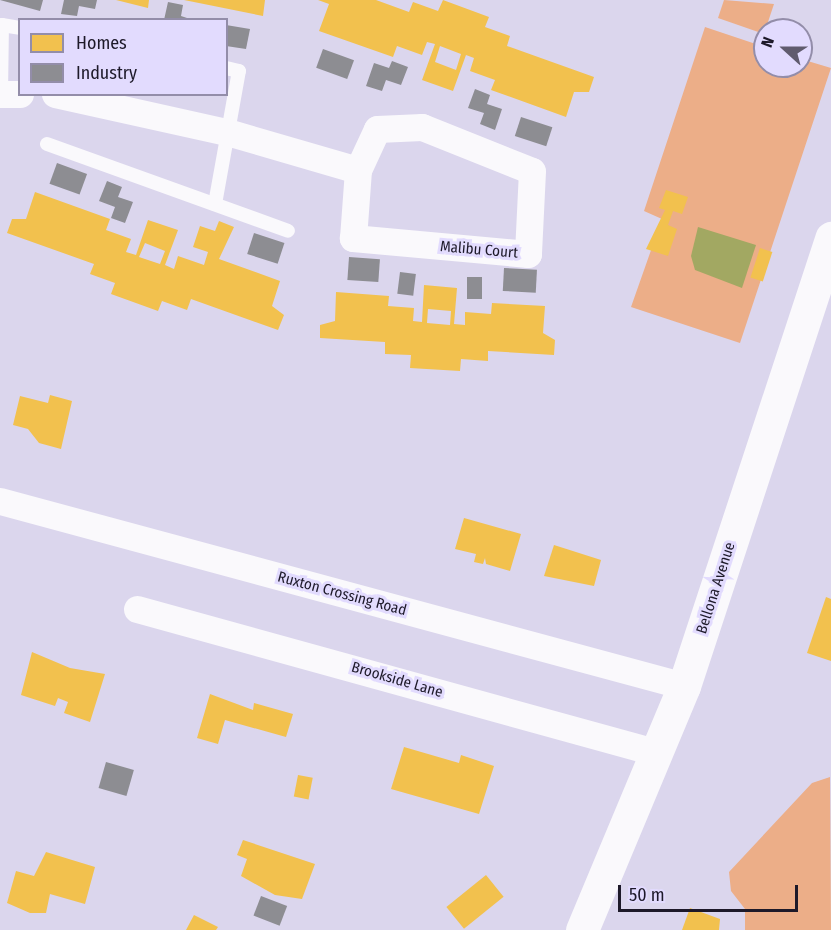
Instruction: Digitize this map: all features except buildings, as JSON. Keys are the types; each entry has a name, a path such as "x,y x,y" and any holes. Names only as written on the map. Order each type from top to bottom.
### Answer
{"street":[{"path":"64,96 227,132 358,170"},
{"name":"Malibu Court","path":"422,127 532,171 528,254 353,238 358,170 377,129 422,127"},
{"name":"Bellona Avenue","path":"582,930 684,686 831,238"},
{"name":"Ruxton Crossing Road","path":"0,501 684,686"},
{"name":"Brookside Lane","path":"137,609 657,753"}],"lane":[{"path":"7,94 2,25 18,28"},
{"path":"215,204 239,71 228,68"},
{"path":"47,144 288,231"}],"shaded area":[{"path":"724,0 774,4 769,18 753,18 753,30 718,18"},
{"path":"705,27 753,43 753,78 813,78 813,63 831,68 740,343 631,307 662,219 644,211"},
{"path":"698,227 756,245 742,288 695,270 691,256"},
{"path":"830,777 831,930 745,930 745,909 731,891 729,872 812,783"}]}
